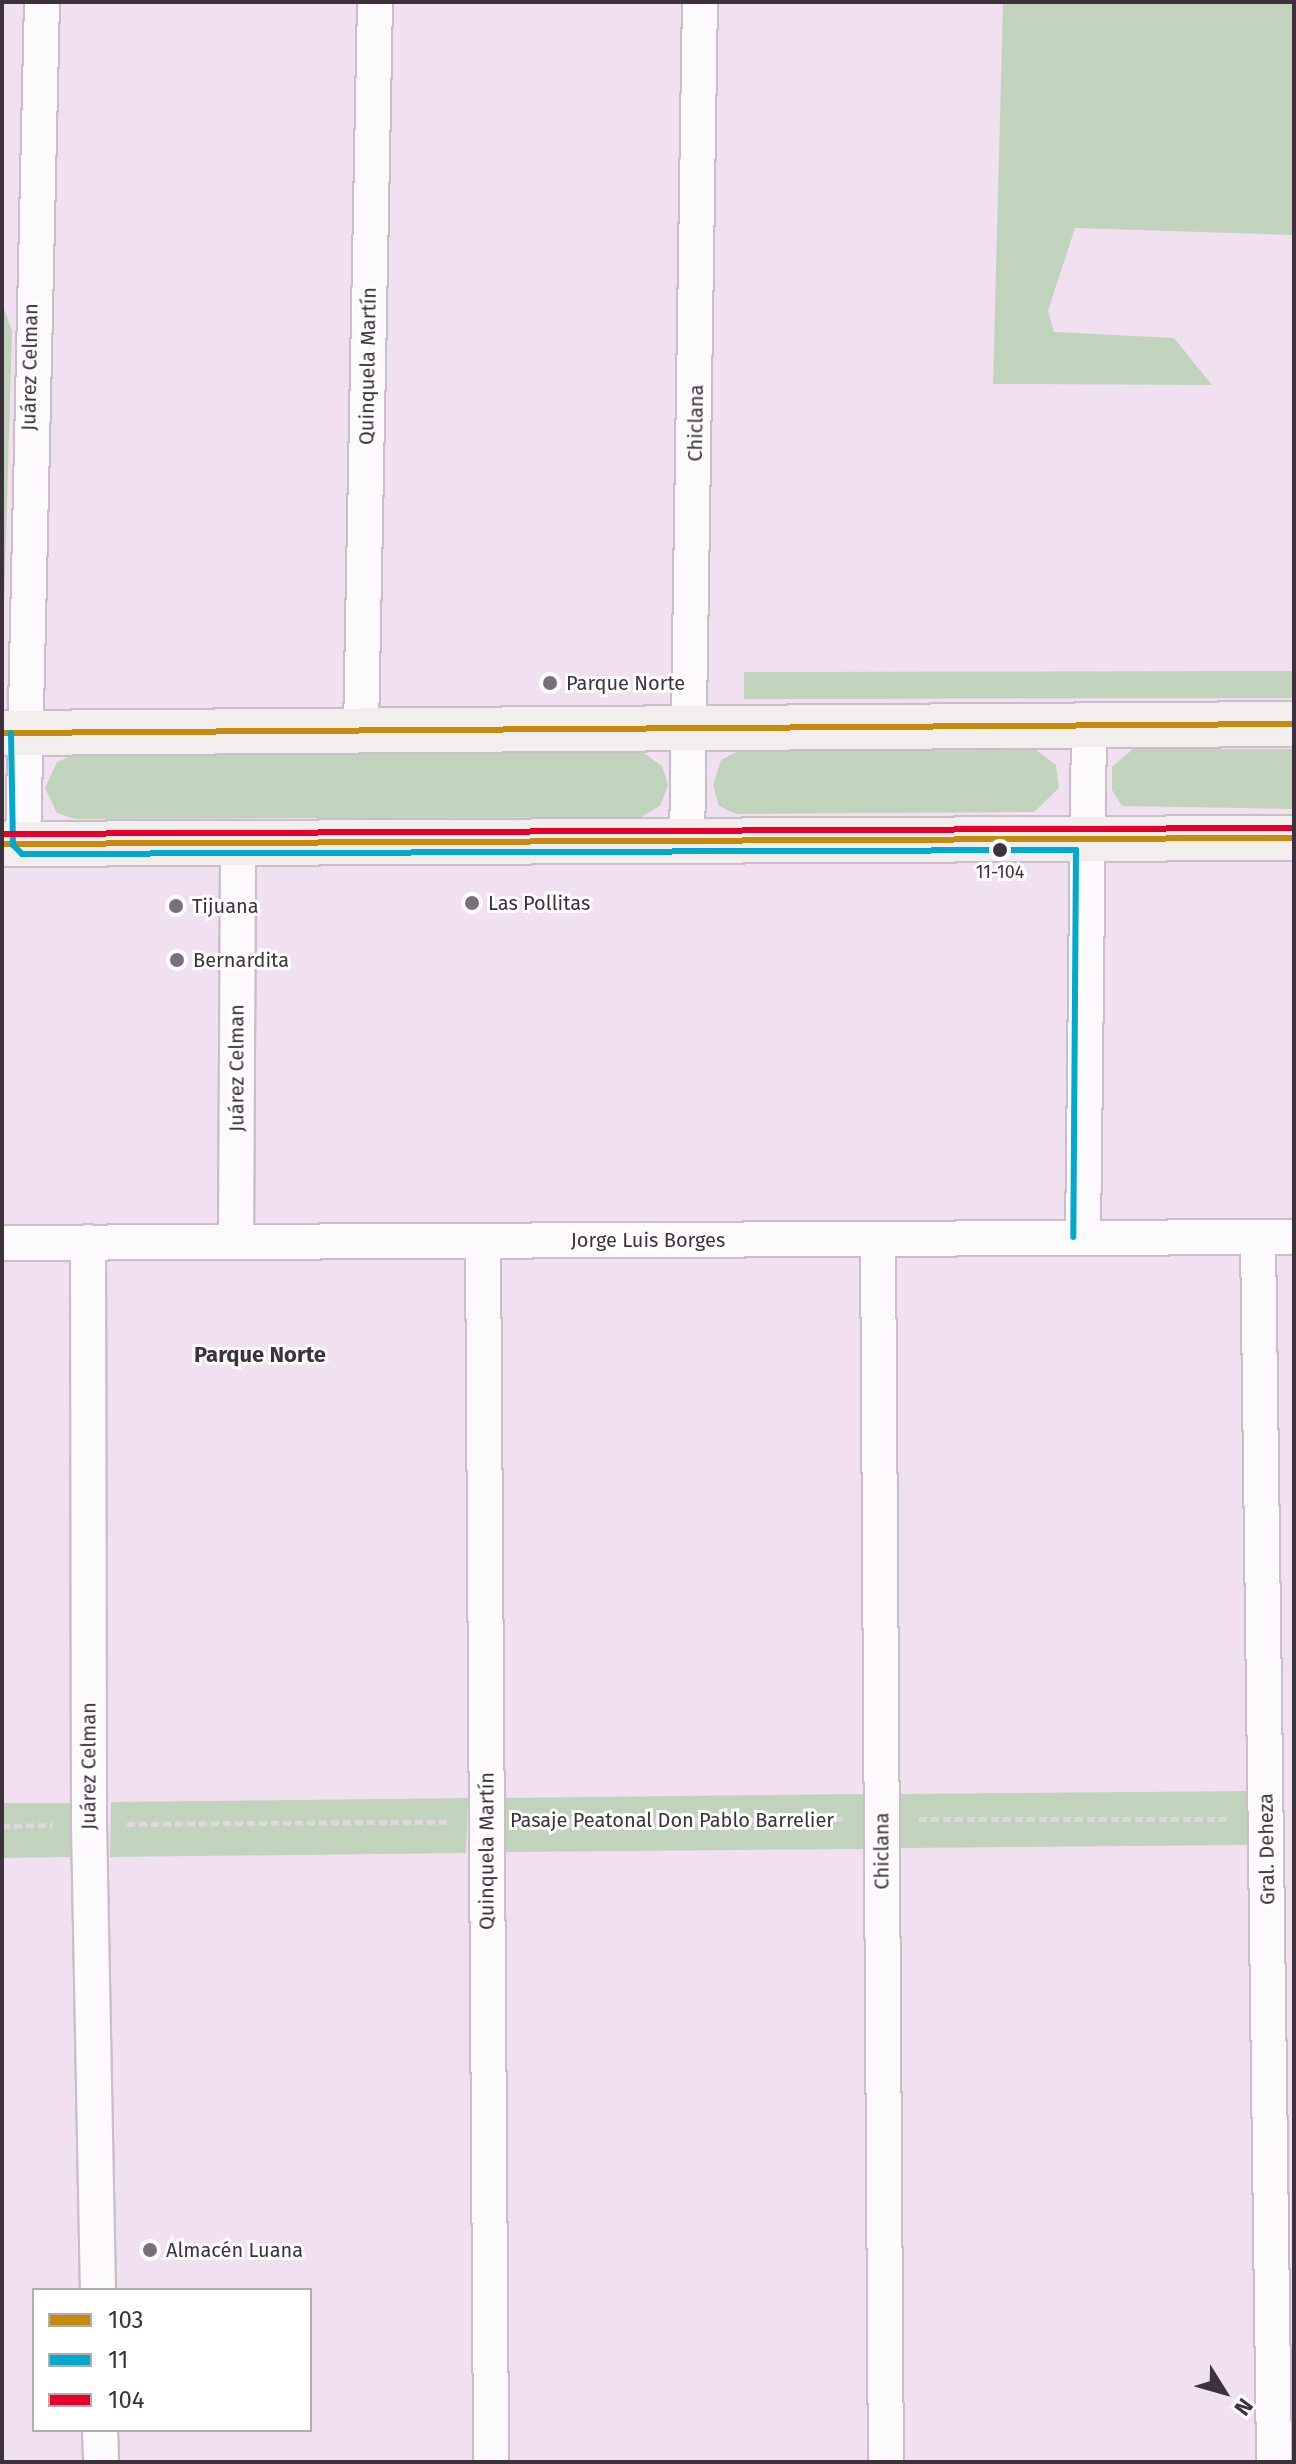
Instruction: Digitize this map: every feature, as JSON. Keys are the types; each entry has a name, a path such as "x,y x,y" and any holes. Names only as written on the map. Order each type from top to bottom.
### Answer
{"main road":[{"path":"12,733 693,724 1294,724"},
{"path":"12,844 687,844 1294,838"}],"street":[{"name":"Juárez Celman","path":"12,844 17,268 42,2"},
{"name":"Quinquela Martín","path":"361,730 375,2"},
{"name":"Chiclana","path":"687,844 693,724 700,2"},
{"path":"1083,1237 1089,726"},
{"name":"Juárez Celman","path":"236,1242 238,846"},
{"name":"Gral. Deheza","path":"1258,1237 1274,2462"},
{"name":"Jorge Luis Borges","path":"2,1243 1294,1237"},
{"name":"Chiclana","path":"878,1239 886,2462"},
{"name":"Quinquela Martín","path":"483,1241 491,2462"},
{"name":"Juárez Celman","path":"88,1242 89,1824 98,2288"},
{"path":"100,2432 101,2462"}],"path":[{"name":"Pasaje Peatonal Don Pablo Barrelier","path":"2,1826 882,1818 1267,1819"}],"green space":[{"path":"1003,2 1294,2 1294,235 1075,228 1048,311 1054,332 1174,338 1212,385 993,384"},
{"path":"2,303 12,331 2,678"},
{"path":"1294,671 1294,698 744,699 744,672"},
{"path":"1133,749 1294,749 1294,809 1122,806 1112,790 1112,767"},
{"path":"1036,750 1056,765 1059,788 1034,812 736,814 719,806 713,785 721,760 738,751"},
{"path":"642,752 662,766 668,785 660,806 641,817 75,819 57,813 45,788 57,762 76,754"},
{"path":"1251,1791 1251,1845 898,1848 898,1794"},
{"path":"863,1794 863,1849 501,1852 501,1798"},
{"path":"468,1798 466,1853 110,1857 111,1802"},
{"path":"2,1803 73,1803 74,1857 2,1858"}],"transit line":[{"name":"103","path":"2,733 1294,724"},
{"name":"11","path":"11,733 13,845 22,854 1076,850 1073,1237"},
{"name":"104","path":"2,834 1294,828"},
{"name":"103","path":"2,844 1294,838"}],"place":[{"name":"Parque Norte","path":"550,683"},
{"name":"11-104","path":"1000,850"},
{"name":"Las Pollitas","path":"472,903"},
{"name":"Tijuana","path":"176,906"},
{"name":"Bernardita","path":"177,960"},
{"name":"Almacén Luana","path":"150,2250"}],"district":[{"name":"Parque Norte","path":"260,1355"}]}
